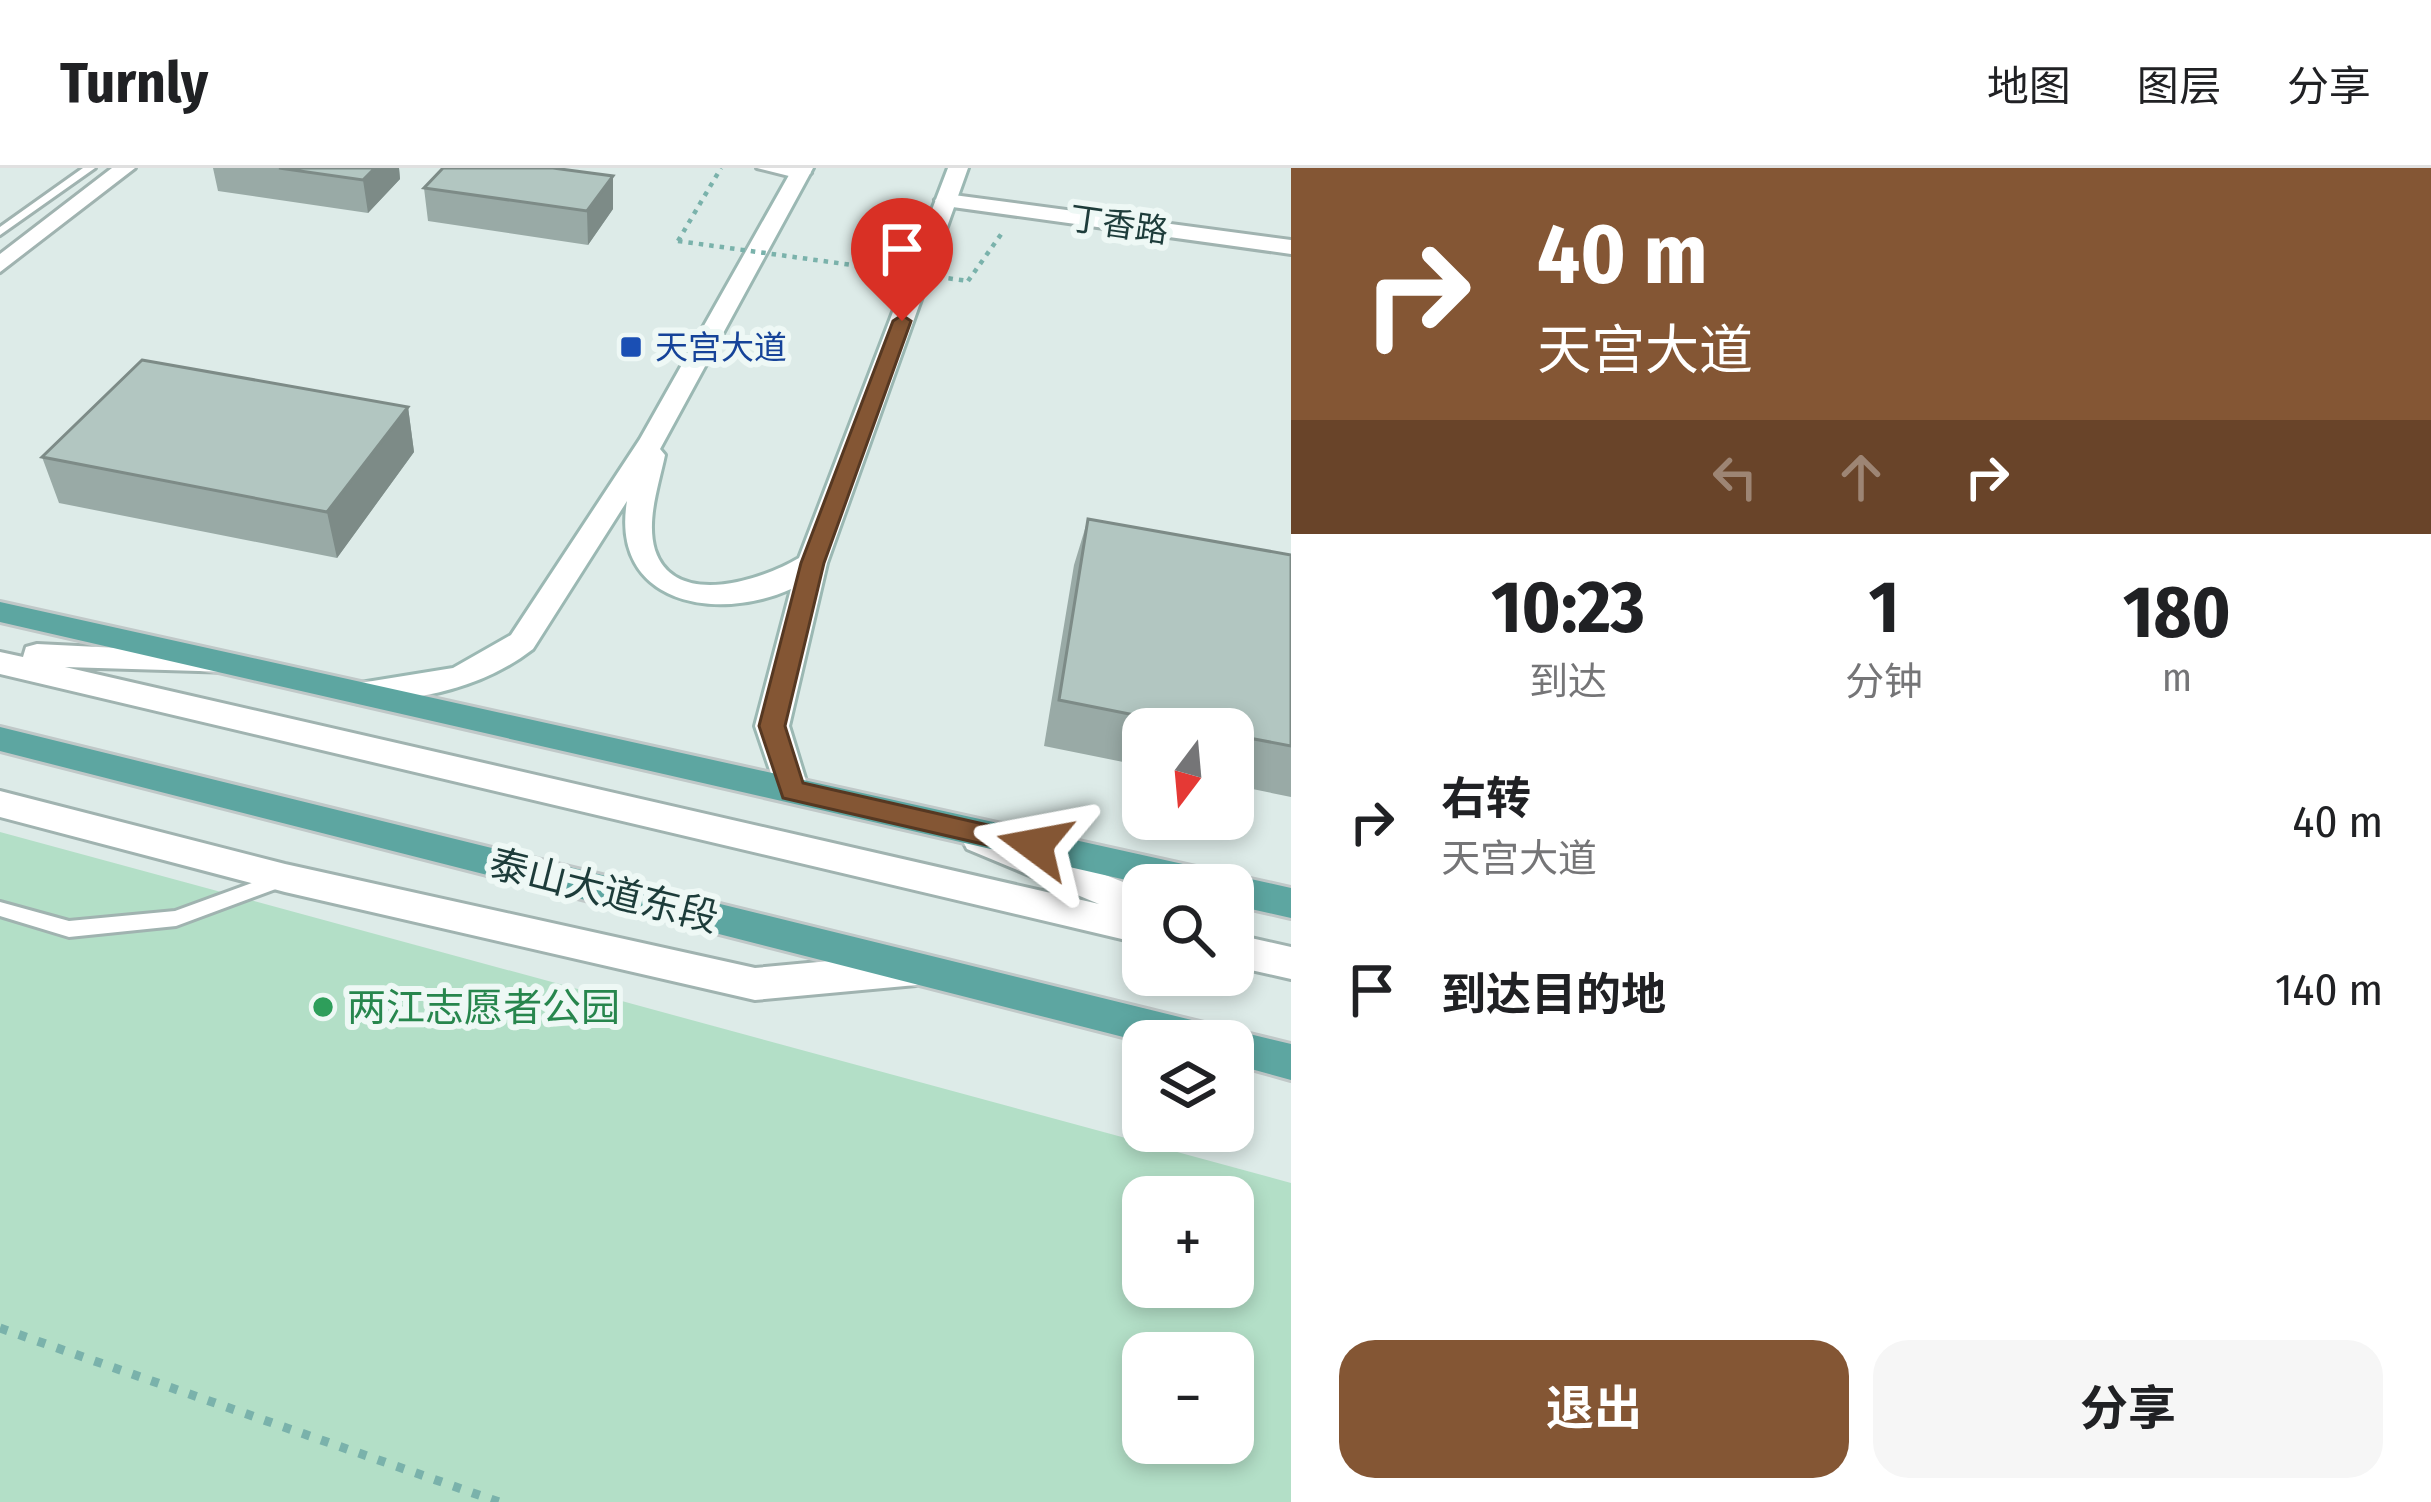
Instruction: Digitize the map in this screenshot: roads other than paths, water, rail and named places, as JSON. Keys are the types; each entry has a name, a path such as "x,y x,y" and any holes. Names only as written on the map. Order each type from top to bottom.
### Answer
{"main road":[{"path":"0,613 1122,865"},
{"name":"泰山大道东段","path":"0,739 1123,1020"},
{"path":"1254,895 1291,903"},
{"path":"1254,1052 1291,1062"}],"street":[{"path":"0,265 125,168"},
{"path":"360,693 465,678 491,667 522,642 653,440 802,170 767,168"},
{"path":"792,791 772,726 812,563 952,185"},
{"name":"丁香路","path":"952,185 1019,210 1291,247"},
{"name":"丁香路","path":"952,185 1291,232"},
{"path":"653,440 638,534 649,568 663,581 713,593 739,593 762,589 812,563"},
{"path":"0,653 231,665"},
{"path":"0,663 1122,924"},
{"path":"0,804 285,878 755,984 918,969"},
{"path":"947,826 1122,897"}],"lane":[{"path":"0,232 90,168"},
{"path":"0,909 69,929 176,918 285,878"}],"place":[{"name":"天宫大道","path":"631,347"},
{"name":"两江志愿者公园","path":"323,1007"}]}
